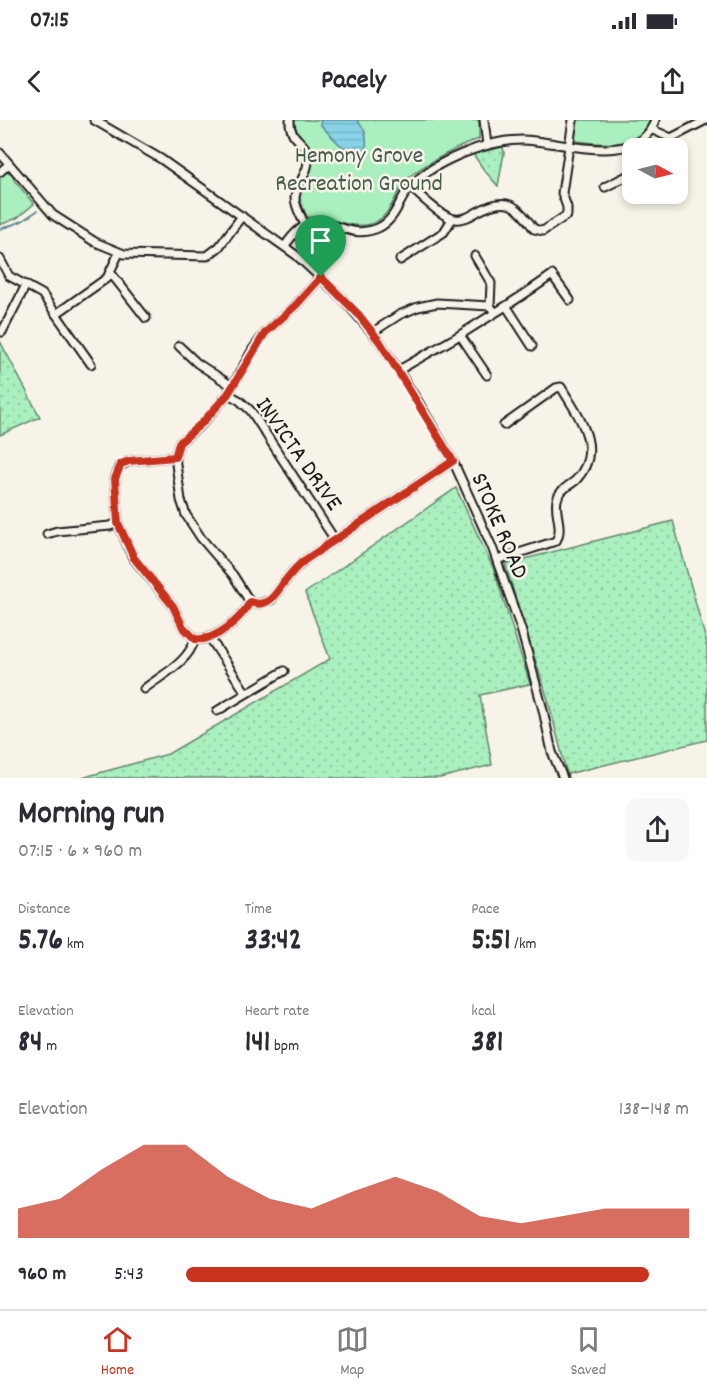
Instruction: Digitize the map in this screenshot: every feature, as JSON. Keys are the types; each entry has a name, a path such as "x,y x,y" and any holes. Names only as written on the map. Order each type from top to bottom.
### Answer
{"street":[{"name":"STOKE ROAD","path":"93,120 156,155 285,246 321,277 373,332 399,370 453,461 497,560 531,662 552,752 563,778"},
{"path":"290,120 292,135 304,146 309,157 308,167 295,195 297,207 305,225"},
{"path":"484,120 487,145"},
{"path":"410,187 452,219 465,219 499,203 509,204 518,208 538,231 546,229 564,218 568,210 562,193 573,120"},
{"path":"642,138 651,129 655,120"},
{"path":"651,129 671,138 706,120"},
{"path":"285,246 295,232 305,225 320,223 358,231 374,230 393,216 410,187 420,178 471,149 522,140 611,150 622,147"},
{"path":"0,153 53,215 82,235 119,253 136,256 206,256 217,249 242,216"},
{"path":"0,172 9,164"},
{"path":"605,187 622,178"},
{"path":"400,260 444,232 452,219"},
{"path":"56,314 103,281 119,253"},
{"path":"475,256 491,283 490,306 495,312"},
{"path":"0,259 9,276 41,293 91,364"},
{"path":"110,272 146,318"},
{"path":"399,370 495,312 507,308 552,275 570,300"},
{"path":"321,277 296,305 265,333 228,394 202,423 179,443 175,457 181,500 186,515 201,538 233,575 250,602 267,603 275,597 296,567 453,461"},
{"path":"2,332 26,285"},
{"path":"373,332 399,315 418,307 437,303 490,306"},
{"path":"507,308 532,346"},
{"path":"460,334 487,375"},
{"path":"179,346 197,363 232,386"},
{"path":"497,560 556,541 560,530 556,507 558,496 583,470 588,460 589,449 586,431 561,387 555,388 504,425"},
{"name":"INVICTA DRIVE","path":"228,394 251,411 336,540"},
{"path":"175,457 129,461 121,464 115,479 118,523 134,558 173,606 183,627 195,639 210,638 241,617 250,602"},
{"path":"47,534 118,523"},
{"path":"210,638 246,693"},
{"path":"144,689 185,659 191,652 195,639"},
{"path":"218,711 284,671"}],"green space":[{"name":"Hemony Grove Recreation Ground","path":"294,120 479,120 479,139 443,155 410,176 404,182 387,212 374,223 352,225 307,217 299,197 311,169 312,159 309,148 297,131"},
{"path":"578,120 650,120 637,136 622,138 622,142 608,144 577,141 575,137"},
{"path":"503,147 504,153 498,186 473,154"},
{"path":"5,172 12,173 14,180 34,204 17,218 0,225 0,176"},
{"path":"0,341 40,417 0,435"},
{"path":"456,488 494,570 530,684 480,695 492,765 440,778 81,778 168,754 330,659 305,593"},
{"path":"673,521 707,644 707,740 567,774 548,700 505,564"}],"water":[{"path":"321,120 357,120 366,135 365,151 357,155 342,147 320,124"}],"waterway":[{"path":"1,229 22,221 37,211"}],"route":[{"path":"321,277 358,314 380,342 453,461 305,560 283,583 275,597 267,603 250,602 241,617 210,638 195,639 183,627 173,606 134,558 118,523 115,479 117,471 121,464 129,461 175,457 179,443 202,423 228,394 265,333 305,296 321,277"}]}
